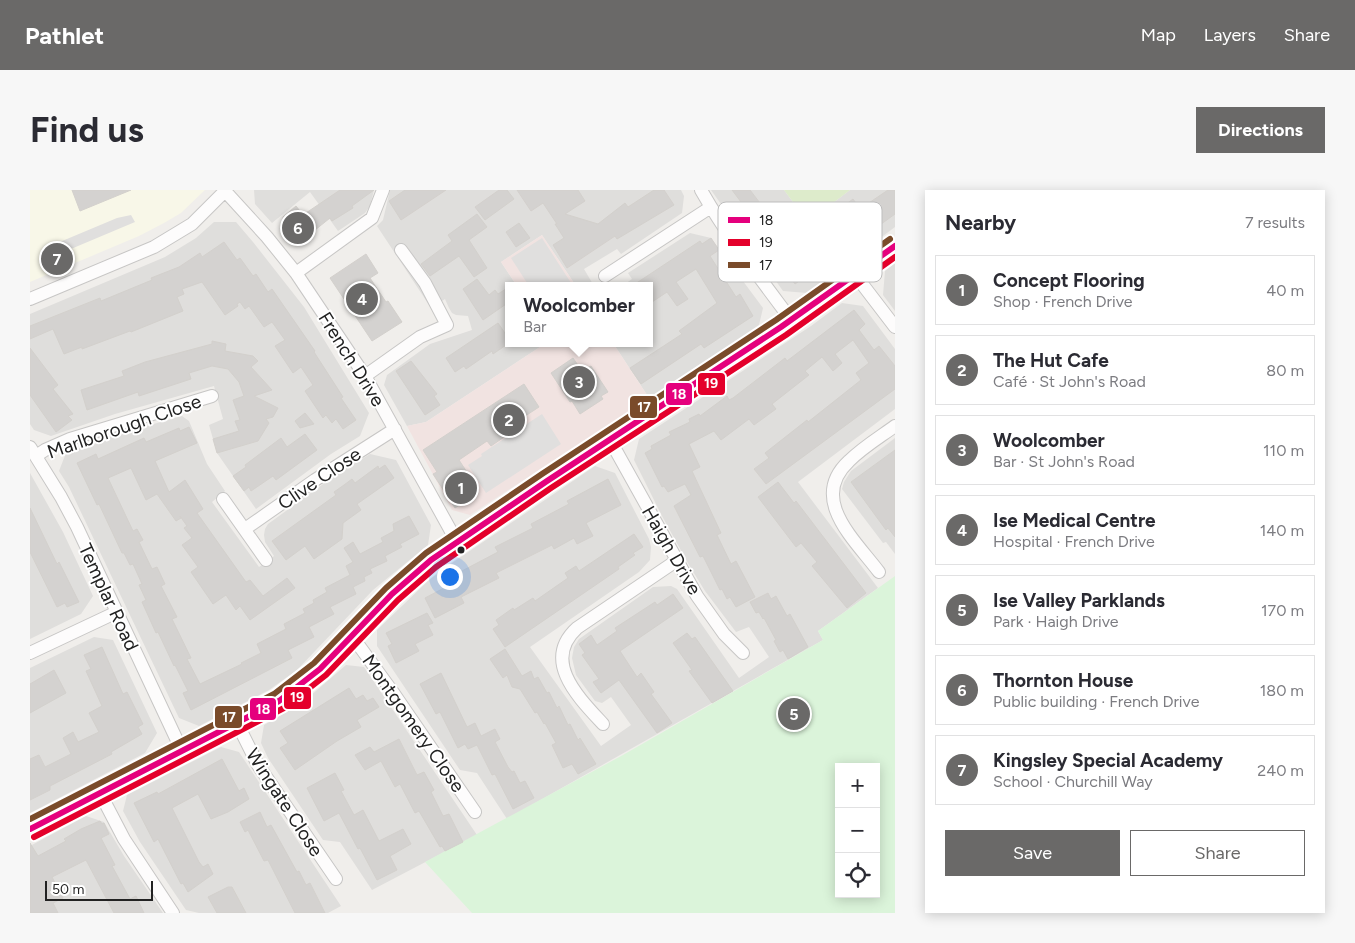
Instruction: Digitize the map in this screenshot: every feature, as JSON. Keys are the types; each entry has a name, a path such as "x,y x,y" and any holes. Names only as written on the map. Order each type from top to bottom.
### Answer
{"street":[{"path":"296,273 372,218 383,190"},
{"path":"701,190 718,217"},
{"path":"30,299 154,247 173,237 192,224 226,191"},
{"name":"French Drive","path":"226,191 296,273 365,376 457,542"},
{"path":"605,276 711,207"},
{"path":"882,256 895,246"},
{"path":"365,376 420,338 447,325 426,283 402,250"},
{"path":"763,282 792,321"},
{"path":"30,829 279,701 299,688 317,672 403,583 457,542 792,321 847,282"},
{"path":"861,282 895,327"},
{"name":"Marlborough Close","path":"33,451 45,450 70,440 212,396"},
{"path":"879,572 838,518 832,502 833,487 838,473 848,462 895,426"},
{"name":"Clive Close","path":"245,529 315,480 394,429"},
{"name":"Haigh Drive","path":"610,440 697,596 724,634 743,653"},
{"name":"Templar Road","path":"33,451 76,527 182,751"},
{"path":"223,499 266,560"},
{"path":"603,724 588,707 564,672 562,655 565,640 577,628 676,561"},
{"path":"30,654 117,612"},
{"name":"Montgomery Close","path":"350,636 360,646 392,691 475,812"},
{"name":"Wingate Close","path":"237,723 258,765 336,880"},
{"path":"100,793 124,838 173,913"}],"shaded area":[{"path":"30,190 205,190 181,213 164,223 139,236 30,282"},
{"path":"254,190 374,190 370,206 365,213 338,231 310,192 272,223 255,204"},
{"path":"390,190 681,190 684,196 682,213 621,254 617,249 584,269 592,282 573,282 542,235 501,262 514,282 505,282 505,347 540,347 426,422 407,426 384,385 387,375 430,344 472,330 468,316 452,313 445,299 431,308 377,226 383,220"},
{"path":"711,190 784,190 793,202 720,202"},
{"path":"850,190 895,190 895,227 882,237 882,202 834,202"},
{"path":"131,215 135,222 59,254 55,244 117,218"},
{"path":"214,222 236,222 253,242 304,307 369,413 360,436 331,454 256,509 217,453 209,425 223,419 214,386 115,414 51,436 34,430 30,424 30,314 165,257 196,238"},
{"path":"690,233 711,238 718,247 718,282 744,282 763,308 759,325 649,398 616,347 653,347 653,282 628,282 632,279 628,273"},
{"path":"542,235 573,282 514,282 501,262"},
{"path":"542,238 570,282 526,282 511,258"},
{"path":"895,263 895,311 883,295 885,271"},
{"path":"777,282 822,282 807,293 783,291"},
{"path":"842,303 863,306 895,349 895,409 798,482 878,588 818,631 823,640 507,819 477,773 460,770 377,646 377,630 429,580 595,466 615,473 649,539 651,547 650,560 639,572 530,647 601,746 631,725 611,697 602,703 595,701 576,675 572,658 574,647 579,639 653,587 671,586 677,589 739,678 769,657 749,627 736,632 705,591 662,516 634,460 639,439 811,326"},
{"path":"540,347 616,347 649,398 470,515 452,510 407,426 426,422"},
{"path":"542,414 561,444 486,493 468,465 482,456 481,454"},
{"path":"182,416 189,421 207,464 225,491 212,502 259,567 274,556 265,542 265,529 268,524 330,479 370,454 396,460 431,525 428,545 373,590 297,670 269,690 199,726 179,718 69,487 59,471 66,453 111,436"},
{"path":"895,438 895,554 886,542 883,543 842,489 851,471"},
{"path":"30,473 63,532 93,596 81,614 30,639"},
{"path":"94,637 113,640 157,733 145,753 30,813 30,668"},
{"path":"346,665 364,667 477,835 372,890 340,842 323,840 268,758 261,743 264,725 302,703"},
{"path":"221,747 239,752 341,906 328,913 199,913 186,910 140,842 123,811 127,795"},
{"path":"86,816 104,822 124,856 163,913 30,913 30,846"}],"green space":[{"path":"784,190 850,190 834,202 793,202"},
{"path":"895,576 895,913 472,913 425,862 623,755 823,640 818,631"}],"building":[{"path":"72,190 131,190 80,211"},
{"path":"340,190 374,190 352,206 353,208 332,221 330,218 295,246 280,228 285,224 283,217 296,206 303,215"},
{"path":"405,190 446,190 401,220 389,201"},
{"path":"499,190 507,190 514,199 485,220 475,207"},
{"path":"517,190 578,190 585,201 565,214 598,224 625,203 628,207 654,190 664,190 674,205 617,239 615,236 567,268 553,245 564,238 555,224 557,224 543,203 531,211"},
{"path":"732,190 750,190 759,202 741,202"},
{"path":"888,190 895,190 895,214 882,223 882,202 870,202"},
{"path":"477,214 487,227 469,240 487,268 474,277 459,256 430,276 421,264 452,241 448,235"},
{"path":"519,223 530,238 516,247 506,232"},
{"path":"711,238 718,248 718,251 710,256 718,269 718,282 726,282 736,297 740,294 753,316 704,348 701,344 641,384 630,368 682,334 679,331 717,303 696,269 676,282 688,299 677,306 667,292 653,301 653,282 638,282 700,241 702,244"},
{"path":"224,242 237,260 240,258 253,276 256,274 268,292 272,289 315,351 343,397 341,398 356,420 343,429 336,419 332,423 326,415 323,418 305,391 313,385 301,367 293,373 275,346 285,340 272,322 264,327 249,306 245,309 240,302 237,304 238,306 225,315 202,282 182,289 184,294 177,297 183,311 82,349 82,347 64,354 53,329 30,339 30,326 100,298 101,301 152,280 151,278 179,267 200,253 202,257"},
{"path":"366,254 378,273 370,278 402,322 372,341 330,278"},
{"path":"477,279 489,295 495,290 498,294 505,290 505,305 483,320 463,289"},
{"path":"854,310 865,324 859,330 874,350 879,346 895,366 895,389 766,484 754,469 769,458 765,453 861,380 856,373 869,363 853,340 835,354 842,363 833,371 822,357 805,371 809,375 772,404 776,409 754,425 749,419 721,440 714,431 689,444 700,467 692,471 721,533 717,535 731,564 736,561 755,597 736,607 730,597 727,599 722,589 720,590 703,556 700,557 674,506 691,495 685,484 668,492 664,486 662,487 645,453 652,449 651,446 671,435 669,432 690,422 689,419 699,414 700,416 727,396 729,400 733,398 785,358 787,361"},
{"path":"498,323 505,333 505,346 493,354 492,351 466,369 464,366 455,372 446,358"},
{"path":"212,341 226,344 225,351 253,356 258,361 251,367 272,390 254,396 278,408 273,417 266,419 269,423 258,441 217,453 213,439 239,431 235,421 240,420 233,400 244,396 239,382 228,369 212,366 189,373 191,379 139,396 138,392 87,410 81,390 124,376 122,371 145,362 212,344"},
{"path":"30,348 58,385 53,389 73,414 68,416 72,420 56,432 30,395"},
{"path":"573,358 582,371 591,366 608,392 601,396 603,399 580,414 551,373"},
{"path":"411,361 437,394 434,396 440,405 425,415 396,371"},
{"path":"524,384 539,407 507,428 510,433 491,446 487,441 459,460 474,483 468,486 475,495 455,508 433,474 437,472 423,450"},
{"path":"305,413 314,424 300,428 295,421"},
{"path":"189,427 197,443 155,461 169,492 185,480 203,509 197,513 246,582 250,580 263,596 287,578 295,588 250,620 240,606 236,610 226,595 213,604 191,572 198,567 182,545 192,538 184,528 187,526 180,516 181,518 176,521 157,494 146,500 131,468 108,478 133,531 137,529 143,540 139,542 152,569 157,567 165,584 161,586 177,617 172,619 191,658 187,659 200,684 261,653 257,644 286,629 284,624 305,613 303,609 314,603 313,600 327,592 325,588 350,575 346,566 353,562 344,548 353,542 360,554 383,542 381,538 394,531 393,524 409,516 419,534 400,544 402,547 385,556 387,561 370,569 372,573 364,577 365,581 353,587 356,594 330,607 334,614 309,627 314,637 288,650 292,658 191,710 183,693 188,691 158,632 156,633 142,602 146,600 139,585 142,584 133,564 130,565 124,553 122,553 77,463 96,454 98,459 144,438 146,442 179,428 180,431"},
{"path":"305,434 317,450 276,480 273,476 251,491 249,487 244,491 233,476 281,438 287,447"},
{"path":"895,450 895,537 888,528 886,530 851,482"},
{"path":"385,465 394,478 357,504 361,510 343,523 342,539 314,559 305,546 286,560 272,541 336,495 334,492 352,479 355,483 378,466 379,469"},
{"path":"608,479 621,505 586,523 593,536 577,544 574,538 554,549 552,545 496,573 499,578 461,597 464,603 435,618 425,598 463,578 460,572 498,552 495,547 533,528 531,524 569,504 567,501"},
{"path":"778,482 794,503 796,501 866,593 847,608 812,566 817,562 801,543 796,547 758,497"},
{"path":"30,508 57,564 59,562 79,602 67,607 65,603 57,607 30,552"},
{"path":"634,534 643,547 633,553 635,555 618,567 619,569 505,647 493,629 499,625 496,620 513,608 514,610 533,598 535,601 568,578 565,573 576,566 579,571"},
{"path":"768,593 771,599 776,596 787,616 790,614 808,647 788,659 783,650 780,652 764,618 759,612 756,613 750,602"},
{"path":"673,594 683,608 620,651 637,677 641,673 654,692 651,694 672,723 657,733 619,680 601,693 593,682 599,679 582,655 585,653 579,644 591,635 597,645 617,631 615,628 655,602 657,605"},
{"path":"427,613 433,623 428,625 433,635 415,644 419,651 396,663 388,646 392,644 386,633"},
{"path":"687,633 692,639 695,637 733,691 712,703 689,671 692,670 673,643"},
{"path":"102,647 123,694 127,692 143,724 138,727 142,734 111,752 112,754 50,786 50,790 30,800 30,759 39,755 45,767 71,754 63,738 73,732 78,742 99,732 89,713 102,706 86,671 91,669 84,655"},
{"path":"505,649 522,676 531,671 534,679 538,677 547,693 549,692 557,708 559,706 578,740 580,738 596,764 578,774 572,764 563,768 552,745 556,743 545,723 537,712 535,713 520,689 512,687 507,675 503,678 490,659"},
{"path":"54,670 66,693 30,713 30,684"},
{"path":"441,673 467,727 475,723 481,736 495,729 500,739 495,742 508,767 512,772 514,771 520,783 525,781 534,798 513,809 495,774 492,775 477,745 468,749 465,744 458,748 440,712 436,714 420,684"},
{"path":"349,688 356,699 363,695 367,701 373,698 379,707 357,720 361,727 295,770 280,748 288,743 280,731"},
{"path":"399,739 417,775 424,772 434,790 431,792 443,816 449,814 463,842 445,851 442,846 440,847 419,811 415,813 400,784 395,787 381,761 365,770 355,755 370,747 374,752"},
{"path":"222,759 239,791 244,788 249,799 228,812 211,819 198,794 172,808 199,862 203,867 208,864 213,874 188,892 183,883 181,884 158,839 154,842 134,803 157,792 158,794"},
{"path":"335,773 344,790 341,791 354,815 363,810 379,841 403,829 411,844 390,856 397,870 377,880 339,813 324,821 307,788"},
{"path":"260,812 267,827 271,825 306,885 310,883 325,913 295,913 268,860 264,861 248,830 245,832 240,822"},
{"path":"100,821 102,824 104,823 109,834 101,838 115,865 112,866 130,899 136,896 144,913 114,913 86,860 52,877 63,898 53,903 58,913 30,913 30,843 38,856 66,841 64,839 81,829"},
{"path":"228,887 232,887 246,913 217,913 208,897"}],"transit line":[{"name":"17","path":"882,245 890,239"},
{"name":"18","path":"882,255 895,246"},
{"name":"19","path":"882,266 895,257"},
{"name":"17","path":"30,819 274,694 314,663 386,588 426,553 776,320 829,282"},
{"name":"18","path":"30,829 279,701 320,669 392,594 431,560 781,327 844,282"},
{"name":"19","path":"34,837 284,708 326,675 398,600 436,567 551,488 786,335 860,282"}],"place":[{"name":"Thornton House","path":"298,228"},
{"name":"Kingsley Special Academy","path":"57,259"},
{"name":"Ise Medical Centre","path":"362,299"},
{"name":"Woolcomber","path":"579,382"},
{"name":"The Hut Cafe","path":"509,420"},
{"name":"Concept Flooring","path":"461,488"},
{"name":"Ise Valley Parklands","path":"794,714"}]}
